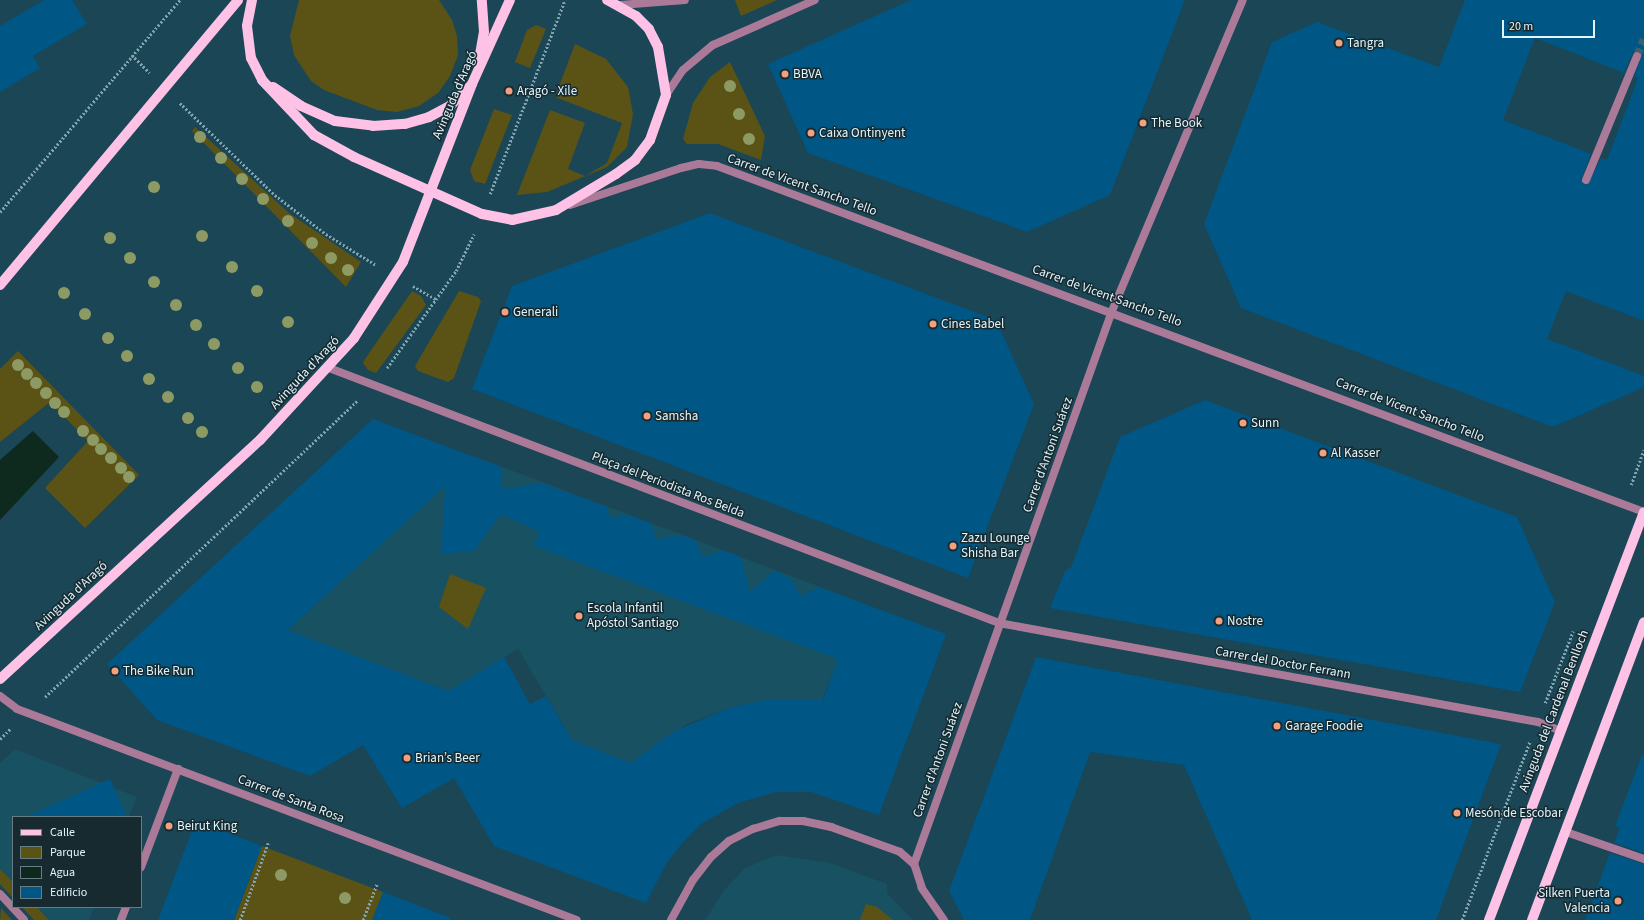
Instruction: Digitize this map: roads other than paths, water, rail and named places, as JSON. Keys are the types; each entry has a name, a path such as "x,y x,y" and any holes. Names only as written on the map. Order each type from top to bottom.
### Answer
{"main road":[{"path":"0,285 238,0"},
{"path":"252,0 247,26 250,52 262,80 314,135 430,191 482,214 512,220 556,210 635,160 650,140 666,95 663,65 649,29 620,5 607,0"},
{"path":"262,80 301,106 335,121 373,126 405,124 429,117 450,106 472,84 484,32 482,0"},
{"name":"Avinguda d'Aragó","path":"0,679 260,440 329,368 359,332 395,276 472,84 510,0"},
{"name":"Avinguda del Cardenal Benlloch","path":"1489,920 1644,512"},
{"path":"1532,920 1644,622"}],"street":[{"path":"620,5 685,0"},
{"path":"666,95 683,70 713,45 815,0"},
{"name":"Carrer d'Antoni Suárez","path":"914,864 999,623 1112,311 1243,0"},
{"path":"1586,180 1637,56"},
{"name":"Carrer de Vicent Sancho Tello","path":"556,210 681,168 699,164 717,166 1112,311 1644,512"},
{"name":"Plaça del Periodista Ros Belda","path":"329,368 999,623"},
{"name":"Carrer del Doctor Ferrann","path":"999,623 1538,722 1561,731"},
{"name":"Carrer de Santa Rosa","path":"0,696 17,710 178,769 577,920"},
{"path":"142,864 178,769"},
{"path":"671,920 693,880 711,857 729,841 753,829 780,821 803,821 831,827 900,852 914,864 922,888 944,920"},
{"path":"1566,832 1644,859"},
{"path":"0,894 12,907"},
{"path":"13,908 24,920"},
{"path":"120,920 126,908"}],"water":[{"path":"33,431 59,457 0,520 0,460"}],"tunnel":[{"path":"1637,56 1644,39"}],"place":[{"name":"Tangra","path":"1339,43"},
{"name":"BBVA","path":"785,74"},
{"name":"Aragó - Xile","path":"509,91"},
{"name":"The Book","path":"1143,123"},
{"name":"Caixa Ontinyent","path":"811,133"},
{"name":"Generali","path":"505,312"},
{"name":"Cines Babel","path":"933,324"},
{"name":"Samsha","path":"647,416"},
{"name":"Sunn","path":"1243,423"},
{"name":"Al Kasser","path":"1323,453"},
{"name":"Zazu Lounge Shisha Bar","path":"953,546"},
{"name":"Escola Infantil Apóstol Santiago","path":"579,616"},
{"name":"Nostre","path":"1219,621"},
{"name":"The Bike Run","path":"115,671"},
{"name":"Garage Foodie","path":"1277,726"},
{"name":"Brian’s Beer","path":"407,758"},
{"name":"Mesón de Escobar","path":"1457,813"},
{"name":"Beirut King","path":"169,826"},
{"name":"Silken Puerta Valencia","path":"1618,901"}]}
